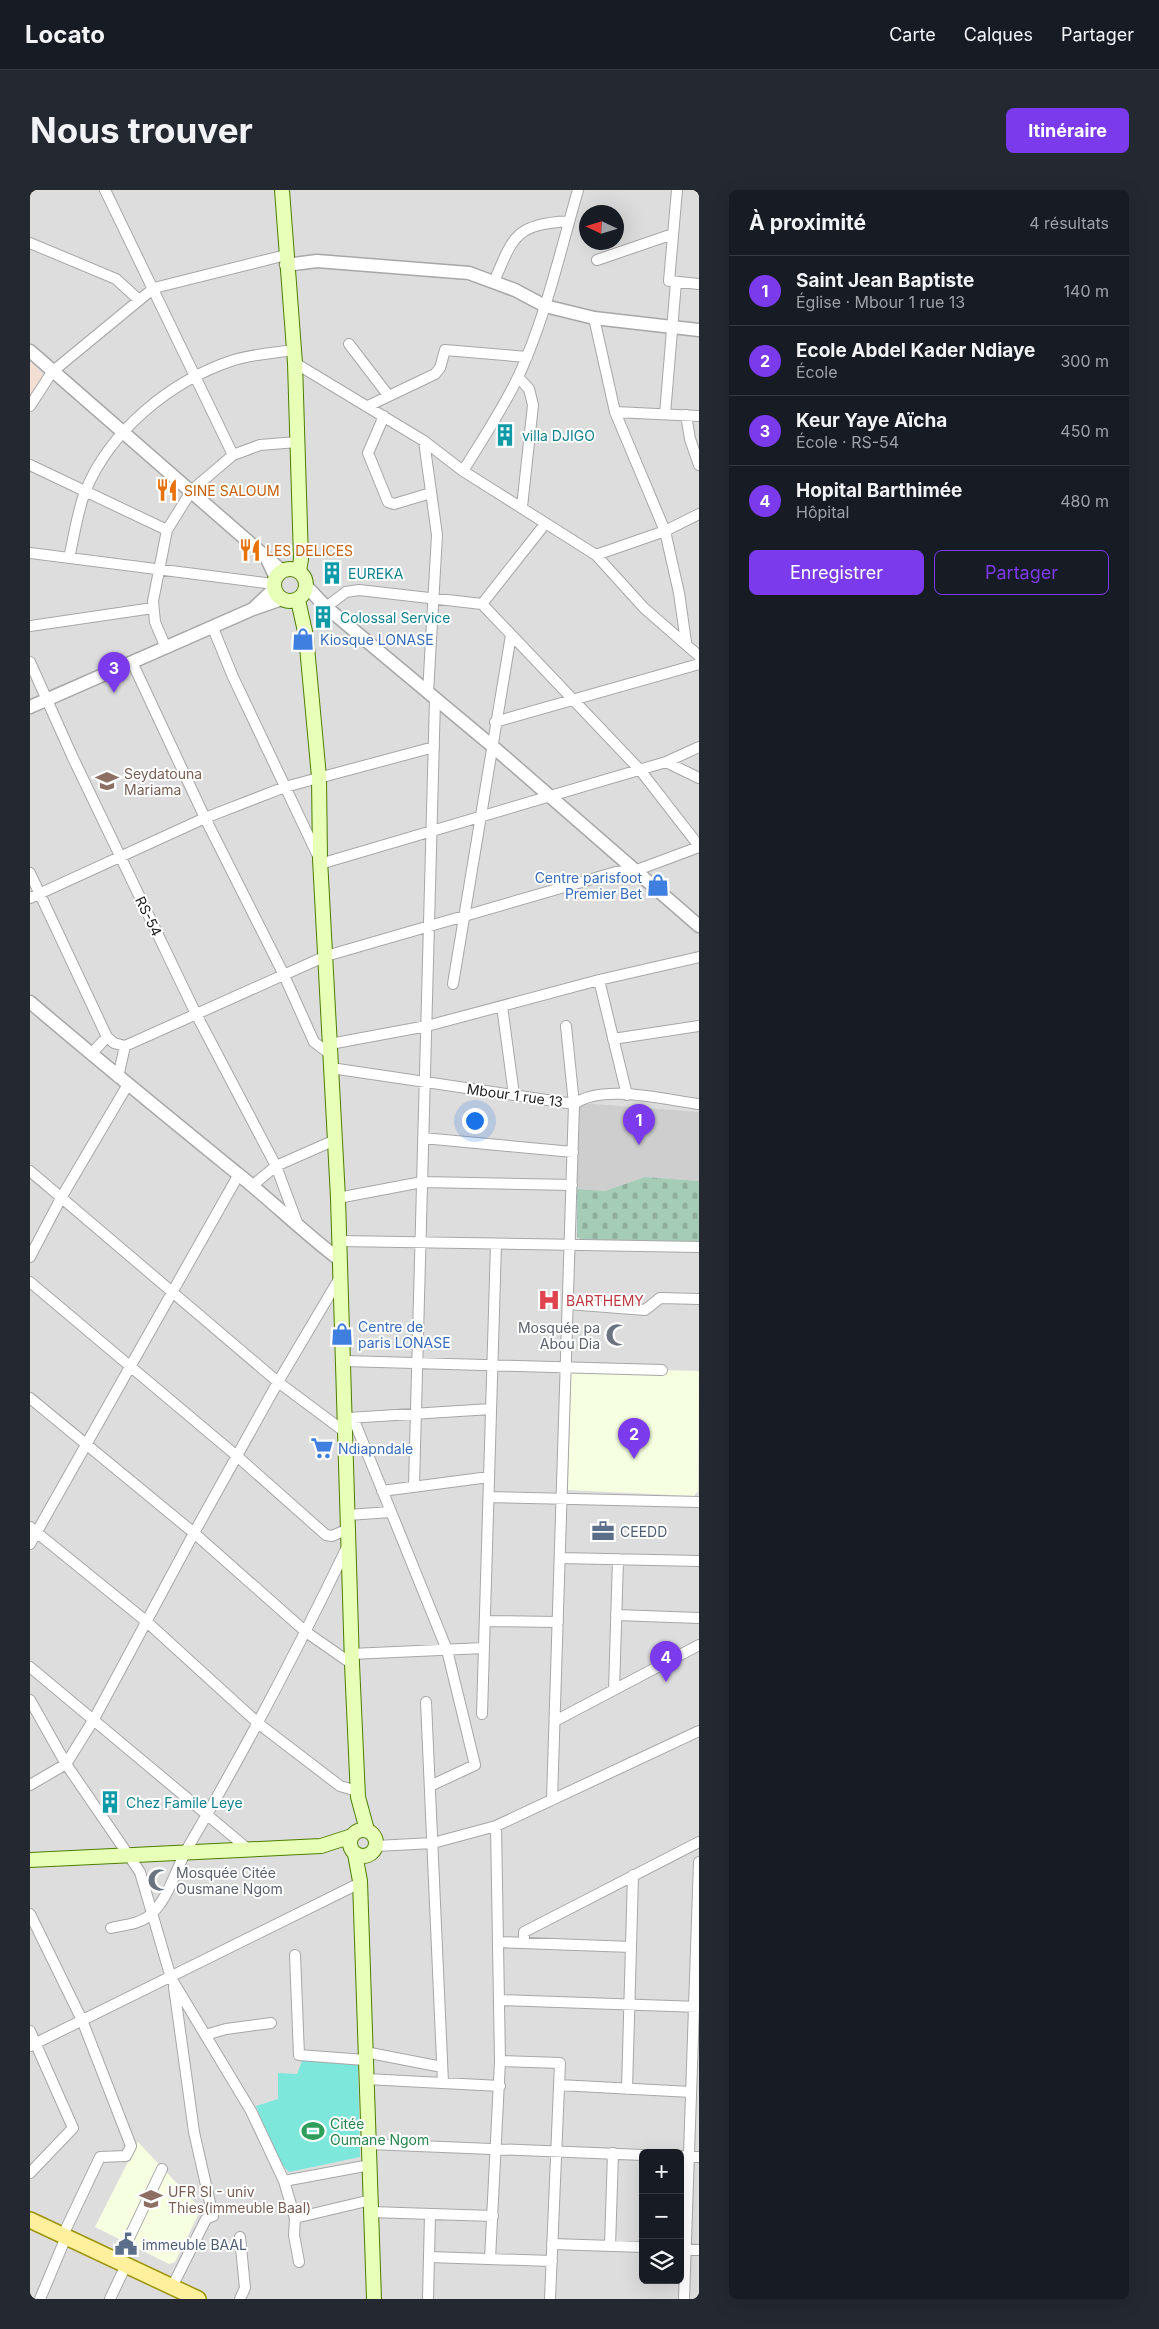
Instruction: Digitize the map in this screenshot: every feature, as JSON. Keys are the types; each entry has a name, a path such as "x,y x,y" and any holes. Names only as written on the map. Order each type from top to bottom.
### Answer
{"main road":[{"path":"282,190 294,357 300,540 282,583 306,636"},
{"path":"282,583 305,578 302,595 319,777 320,862 338,1198 339,1279 347,1423 348,1544 358,1794 358,1833 350,1846 363,1852"},
{"path":"282,583 302,595"},
{"path":"321,1846 358,1833 375,1837 363,1852 360,1882 374,2299"},
{"path":"30,1860 321,1846 363,1852"},
{"path":"30,2220 198,2299"}],"street":[{"path":"106,190 233,455"},
{"path":"463,471 518,377 527,356 545,306 578,190"},
{"path":"677,190 669,281 699,284"},
{"path":"494,282 519,233 534,226 569,221"},
{"path":"596,260 673,234"},
{"path":"30,243 116,279 139,300"},
{"path":"30,406 52,372 154,288 286,260 469,273 494,282 545,306 594,318 699,330"},
{"path":"665,414 676,282"},
{"path":"594,318 615,412 665,531 679,593 686,642"},
{"path":"349,344 388,395"},
{"path":"368,406 435,374 440,368 445,350 527,356"},
{"path":"31,353 192,490 265,555 282,583"},
{"path":"69,558 85,492 102,461 122,432 156,404 195,376 236,360 294,357 424,441 463,471 596,555 644,608 686,642 699,656"},
{"path":"518,377 529,389 533,405 522,507"},
{"path":"615,412 699,416"},
{"path":"686,415 690,439 699,465"},
{"path":"384,416 368,453 388,502 394,504 431,493"},
{"path":"414,1485 432,831 434,748 432,696 437,535 424,441"},
{"path":"166,648 155,622 153,608 157,571 167,530 192,490 233,455 260,445 297,442"},
{"path":"30,465 167,530"},
{"path":"596,555 665,531 699,514"},
{"path":"482,604 545,524"},
{"path":"30,553 157,571 282,583"},
{"path":"30,707 253,609 282,583"},
{"path":"30,873 35,896 107,1037 114,1043 125,1046 283,973 326,956 429,928 616,872 637,870 699,846 640,770 482,604 359,590 346,592 324,605"},
{"path":"302,595 324,605 492,745 699,926"},
{"path":"30,626 153,608"},
{"path":"213,628 233,678 320,862 640,770 666,762 699,747"},
{"path":"453,984 495,722 512,635"},
{"name":"RS-54","path":"30,662 196,1014 276,1166 299,1229"},
{"path":"132,662 205,818 283,973 314,1042 330,1056 426,1026 599,980 699,957"},
{"path":"495,722 699,664"},
{"path":"35,896 205,818 285,787 434,748"},
{"path":"666,762 699,778"},
{"path":"599,980 626,1095"},
{"path":"30,1002 123,1082 239,1174 299,1229 340,1260"},
{"path":"502,1006 514,1095"},
{"path":"552,1800 574,1104 566,1026"},
{"path":"613,1039 699,1026"},
{"path":"91,1054 107,1037"},
{"path":"30,1257 123,1082 125,1046"},
{"name":"Mbour 1 rue 13","path":"330,1056 425,1082 574,1104 589,1097 604,1094 699,1104"},
{"path":"423,1138 572,1152"},
{"path":"252,1186 276,1166 335,1140"},
{"path":"30,1171 278,1382 347,1423 382,1491 447,1650 474,1765 430,1786"},
{"path":"30,1544 33,1530 86,1445 239,1174"},
{"path":"338,1198 422,1182 572,1185"},
{"path":"338,1242 699,1247"},
{"path":"482,1714 496,1244"},
{"path":"30,1785 66,1764 94,1719 278,1382 339,1279"},
{"path":"30,1282 238,1457 326,1535 332,1536 348,1522 391,1512"},
{"path":"568,1304 645,1310 660,1298 699,1299"},
{"path":"344,1361 662,1370"},
{"path":"30,1398 194,1533 306,1632 352,1659 484,1648"},
{"path":"347,1423 416,1414 491,1409"},
{"path":"382,1491 414,1485 489,1477"},
{"path":"489,1497 699,1502"},
{"path":"33,1530 148,1622 259,1724 340,1786 358,1794"},
{"path":"112,1928 136,1923 151,1914 162,1900 186,1852 259,1724 348,1544"},
{"path":"560,1558 699,1561"},
{"path":"614,1690 618,1559"},
{"path":"616,1615 699,1618"},
{"path":"485,1621 558,1622"},
{"path":"555,1721 699,1645"},
{"path":"30,1667 248,1849"},
{"path":"30,1700 66,1764 143,1878 151,1914 172,1981 194,2132 213,2216 206,2219 172,2287"},
{"path":"426,1702 443,2083"},
{"path":"363,1852 433,1843 496,1826 699,1731"},
{"path":"490,2259 500,2086 496,1826"},
{"path":"524,1943 524,1932 699,1842"},
{"path":"684,2239 696,2007 699,1862"},
{"path":"627,2089 633,1875"},
{"path":"33,2045 82,2020 172,1981 360,1882"},
{"path":"30,1914 82,2020 131,2146 126,2156 100,2157 64,2236 40,2299"},
{"path":"498,1942 631,1946"},
{"path":"296,1955 299,2055 365,2056 442,2067"},
{"path":"172,1981 251,2110 284,2182 295,2218 294,2235 298,2262"},
{"path":"499,2000 696,2007"},
{"path":"205,2035 226,2029 271,2023"},
{"path":"30,2031 33,2045 74,2128 30,2172"},
{"path":"500,2061 560,2063 550,2299"},
{"path":"366,2079 500,2086"},
{"path":"559,2085 691,2092"},
{"path":"369,2144 639,2154"},
{"path":"610,2246 613,2153"},
{"path":"284,2182 370,2166"},
{"path":"110,2299 122,2263 162,2169"},
{"path":"295,2218 371,2206 430,2214 493,2216"},
{"path":"428,2299 430,2214"},
{"path":"240,2237 245,2288 240,2299"},
{"path":"552,2244 639,2247"},
{"path":"684,2249 699,2250"},
{"path":"429,2257 552,2261"},
{"path":"684,2284 684,2299"},
{"path":"30,2297 34,2299"}],"shaded area":[{"path":"30,190 699,190 699,2299 30,2299"},
{"path":"30,360 43,375 30,396"},
{"path":"581,1103 699,1112 699,1181 645,1177 605,1191 577,1189 579,1110"},
{"path":"571,1368 699,1371 698,1491 694,1496 568,1490"},
{"name":"Citée Oumane Ngom","path":"304,2056 358,2065 360,2157 289,2172 277,2159 256,2106 278,2099 278,2073 297,2074"},
{"name":"UFR SI - univ Thies(immeuble Baal)","path":"138,2142 201,2209 175,2262 169,2264 95,2227"}],"green space":[{"path":"645,1177 699,1181 699,1245 585,1241 577,1237 577,1189 605,1191"}],"place":[{"name":"villa DJIGO","path":"505,435"},
{"name":"SINE SALOUM","path":"167,490"},
{"name":"LES DELICES","path":"250,550"},
{"name":"EUREKA","path":"332,573"},
{"name":"Colossal Service","path":"323,617"},
{"name":"Kiosque LONASE","path":"303,639"},
{"name":"Keur Yaye Aïcha","path":"114,693"},
{"name":"Seydatouna Mariama","path":"107,781"},
{"name":"Centre parisfoot Premier Bet","path":"658,885"},
{"name":"Saint Jean Baptiste","path":"639,1145"},
{"name":"BARTHEMY","path":"549,1300"},
{"name":"Centre de paris LONASE","path":"342,1334"},
{"name":"Mosquée pa Abou Dia","path":"617,1335"},
{"name":"Ndiapndale","path":"322,1448"},
{"name":"Ecole Abdel Kader Ndiaye","path":"634,1459"},
{"name":"CEEDD","path":"603,1531"},
{"name":"Hopital Barthimée","path":"666,1682"},
{"name":"Chez Famile Leye","path":"110,1802"},
{"name":"Mosquée Citée Ousmane Ngom","path":"159,1880"},
{"name":"Citée Oumane Ngom","path":"313,2131"},
{"name":"UFR SI - univ Thies(immeuble Baal)","path":"151,2199"},
{"name":"immeuble BAAL","path":"126,2244"}]}
